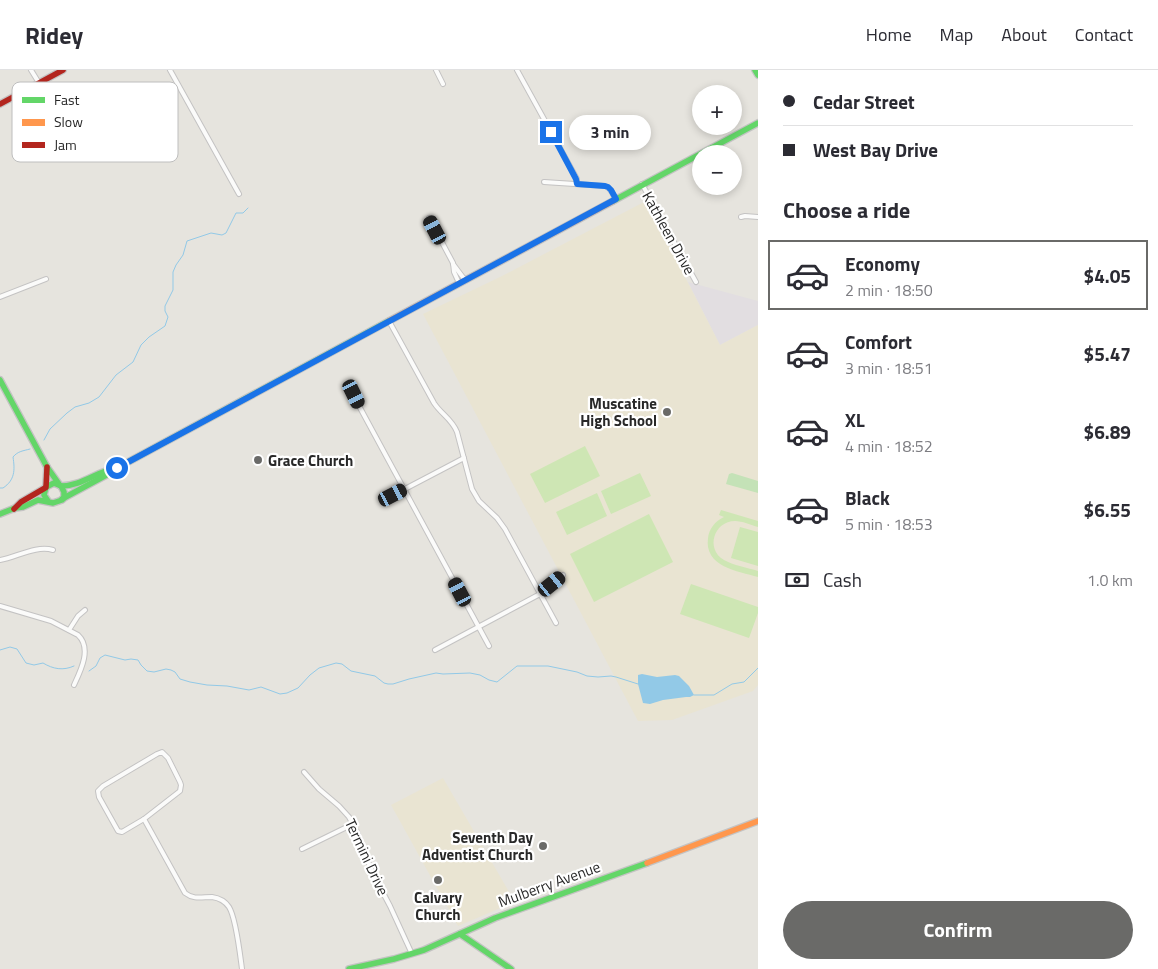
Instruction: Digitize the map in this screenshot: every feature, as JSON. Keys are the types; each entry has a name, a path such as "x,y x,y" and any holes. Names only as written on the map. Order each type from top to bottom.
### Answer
{"main road":[{"path":"40,82 63,70"},
{"path":"755,70 758,75"},
{"path":"0,104 12,97"},
{"path":"0,514 38,500 57,503 117,468 758,123"},
{"path":"0,380 47,467 64,491 62,499"},
{"path":"47,467 44,495 48,501"},
{"path":"14,509 21,502 54,483 67,487 76,485 110,468 117,468"},
{"name":"Mulberry Avenue","path":"349,969 424,950 495,918 758,821"},
{"path":"460,934 509,969"}],"street":[{"path":"32,70 38,82"},
{"path":"170,70 177,82"},
{"path":"436,70 443,84"},
{"path":"518,70 577,184"},
{"path":"178,84 239,194"},
{"path":"544,182 605,186 608,187 616,199"},
{"name":"Kathleen Drive","path":"642,184 696,282"},
{"path":"741,218 745,216 758,217"},
{"path":"429,218 453,263 465,280"},
{"path":"453,263 454,272 459,284"},
{"path":"0,297 46,279"},
{"path":"390,321 434,403 455,426 469,480 475,495 501,523 556,623"},
{"path":"352,388 358,404 489,646"},
{"path":"382,501 464,458"},
{"path":"0,560 46,548 52,550"},
{"path":"435,650 540,594 563,575"},
{"path":"0,606 43,618 70,630 82,638 85,653 80,672 74,684"},
{"path":"70,630 78,616 85,610"},
{"path":"162,752 168,758 181,788 177,794 144,819 122,832 118,831 99,797 98,791 103,786 162,752"},
{"name":"Termini Drive","path":"304,772 319,789 345,812 353,824 372,872 412,954"},
{"path":"144,819 185,893 194,898 221,899 228,905 235,924 242,969"},
{"path":"302,849 353,824"}],"shaded area":[{"name":"Muscatine High School","path":"646,201 720,345 758,325 758,685 753,691 672,720 638,721 423,314 502,276"},
{"path":"688,282 758,301 758,325 720,345"},
{"path":"443,778 515,902 458,926 391,805"}],"green space":[{"path":"585,446 600,476 545,503 530,474"},
{"path":"640,473 651,496 611,514 601,491"},
{"path":"732,473 758,481 758,493 726,484 729,474"},
{"path":"597,493 607,516 567,535 556,512"},
{"path":"721,510 758,521 758,527 738,521 728,522 717,530 714,536 714,543 718,555 724,560 758,571 758,577 732,570 717,562 711,555 708,548 708,538 711,528 724,517 719,515"},
{"path":"649,514 673,562 594,602 570,554"},
{"path":"740,527 758,532 758,566 731,558"},
{"path":"691,584 758,607 758,613 749,638 680,614"}],"water":[{"path":"638,675 657,677 679,676 689,686 694,695 650,704 643,703 638,684"}],"waterway":[{"path":"44,440 50,429 67,413 75,407 89,403 99,397 116,375 133,362 141,345 165,326 168,317 165,306 173,290 173,272 183,255 187,241 211,233 222,235 226,233 236,213 243,213 248,208"},
{"path":"0,488 7,485 12,478 14,470 13,457 19,452 30,449"},
{"path":"0,650 10,647 17,649 26,663 34,665 43,663 62,669 74,666"},
{"path":"89,671 105,655 125,660 138,660 147,671 171,670 180,679 190,682 249,690 261,687 280,694 298,688 319,668 336,663 342,664 351,671 375,676 388,684 436,673 470,673 497,682 517,666 548,666 587,676 611,676 638,684"},
{"path":"694,695 714,695 732,684 744,682 758,668"}],"traffic: fast":[{"path":"755,70 758,75"},
{"path":"613,201 758,123"},
{"path":"62,499 389,321"},
{"path":"0,380 47,467 59,484"},
{"path":"61,486 76,484 117,468"},
{"path":"0,514 38,500 53,503 62,500 64,492 61,486 54,483 46,487 44,495 48,501"},
{"path":"349,969 424,950 495,918 647,863"},
{"path":"460,934 511,969"}],"traffic: slow":[{"path":"389,321 613,201"},
{"path":"647,863 758,821"}],"traffic: jam":[{"path":"41,82 63,70"},
{"path":"0,104 12,98"},
{"path":"46,487 47,467"},
{"path":"14,509 21,502 45,488"}],"place":[{"name":"Muscatine High School","path":"667,412"},
{"name":"Grace Church","path":"258,460"},
{"name":"Seventh Day Adventist Church","path":"543,846"},
{"name":"Calvary Church","path":"438,880"}],"route":[{"path":"117,468 616,199 608,187 577,184 551,132"}]}
